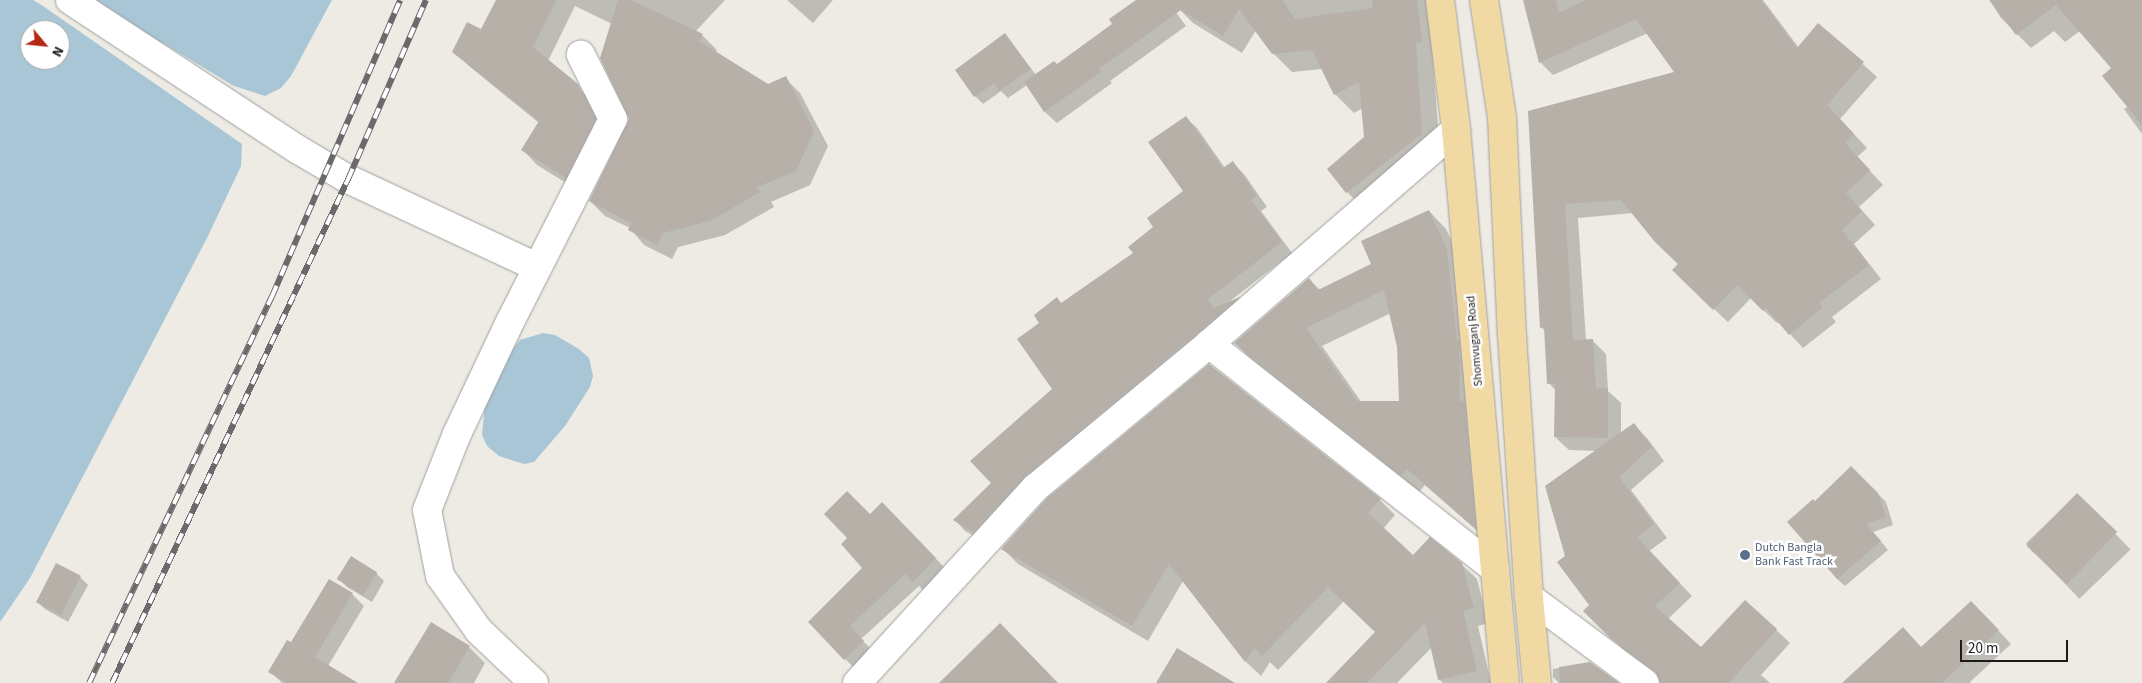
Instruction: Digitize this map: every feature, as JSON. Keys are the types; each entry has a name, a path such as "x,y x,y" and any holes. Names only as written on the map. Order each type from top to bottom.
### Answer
{"main road":[{"name":"Shomvuganj Road","path":"1440,0 1456,129 1505,683"},
{"path":"1484,0 1502,118 1513,345 1529,597 1537,683"}],"street":[{"path":"70,0 297,149 348,179 538,268"},
{"path":"534,683 479,630 440,576 427,510 456,434 613,119 581,55"},
{"path":"857,683 1035,488 1209,344 1456,129"},
{"path":"1209,344 1495,569"},
{"path":"1529,597 1645,683"}],"water":[{"path":"0,0 33,0 63,20 20,20 20,70 70,70 70,25 242,144 241,166 208,236 30,578 0,622"},
{"path":"91,0 332,0 291,76 281,88 265,96 234,86"},
{"path":"543,333 555,335 579,349 589,358 593,376 590,387 565,426 534,462 524,464 499,456 487,446 482,435 485,403 512,350 520,340"}],"building":[{"path":"496,0 556,0 533,47 578,84 596,119 566,178 521,150 539,121 452,52 467,22 481,29"},
{"path":"618,0 631,0 703,34 699,41 768,84 786,76 814,131 796,171 757,187 760,192 710,221 663,233 657,245 628,230 631,223 589,201 629,119 600,58"},
{"path":"1136,0 1282,0 1295,19 1373,8 1372,0 1417,0 1422,42 1416,43 1422,134 1346,193 1327,169 1364,137 1359,82 1334,95 1312,50 1272,54 1239,9 1223,36 1181,10 1099,69 1101,72 1044,112 1024,82 1054,61 1057,64 1112,24 1109,19"},
{"path":"1523,0 1556,0 1559,13 1586,0 1761,0 1797,48 1818,23 1864,62 1827,105 1854,134 1845,143 1870,170 1846,193 1862,211 1842,230 1869,265 1819,303 1823,307 1789,335 1766,308 1763,311 1737,285 1713,310 1672,270 1678,264 1655,242 1621,200 1565,204 1573,340 1593,339 1596,389 1608,388 1608,438 1554,437 1555,383 1547,384 1544,327 1540,328 1528,111 1674,72 1636,19 1539,63"},
{"path":"1990,0 2142,0 2142,125 2102,76 2111,68 2056,5 2016,35"},
{"path":"1005,33 1031,69 999,91 994,83 974,97 955,70"},
{"path":"1186,116 1223,168 1233,161 1257,196 1251,200 1282,242 1208,299 1214,308 1240,297 1025,476 973,532 953,520 991,483 970,461 1052,389 1017,339 1039,323 1034,315 1057,297 1061,303 1133,253 1128,247 1153,227 1147,218 1183,191 1148,142"},
{"path":"1429,210 1447,249 1457,341 1459,341 1460,401 1464,401 1476,529 1407,469 1401,475 1234,343 1309,278 1318,290 1371,264 1361,241","holes":["1384,290 1397,347 1399,401 1357,401 1306,328"]},
{"path":"1209,364 1381,499 1368,513 1413,555 1430,537 1462,563 1474,608 1463,611 1477,671 1438,680 1425,623 1367,683 1326,683 1375,632 1328,587 1262,656 1254,648 1245,662 1169,564 1132,626 1001,549 1046,499"},
{"path":"1634,423 1652,447 1619,477 1654,524 1637,537 1680,583 1655,606 1701,647 1745,600 1777,629 1729,683 1660,683 1655,671 1610,638 1583,611 1589,605 1557,562 1565,556 1545,486"},
{"path":"1851,466 1878,493 1886,517 1866,524 1881,541 1837,579 1787,522 1813,499 1815,501"},
{"path":"847,491 870,514 882,502 936,558 913,582 905,574 850,626 864,641 844,660 808,622 862,568 841,544 847,538 824,514"},
{"path":"2077,493 2117,532 2067,584 2026,546"},
{"path":"351,556 377,572 363,595 337,579"},
{"path":"56,563 81,576 61,615 36,602"},
{"path":"329,579 353,593 315,657 358,683 287,683 268,672 287,640 291,642"},
{"path":"1971,601 1999,630 1942,683 1842,683 1903,627 1921,647"},
{"path":"431,622 470,646 448,683 394,683"},
{"path":"1000,623 1058,683 939,683"},
{"path":"1177,648 1235,683 1156,683"},
{"path":"1590,662 1619,683 1560,683 1559,667"}],"railway":[{"path":"89,683 272,296 400,0"},
{"path":"112,683 348,179 426,0"}],"place":[{"name":"Dutch Bangla Bank Fast Track","path":"1745,555"}]}
